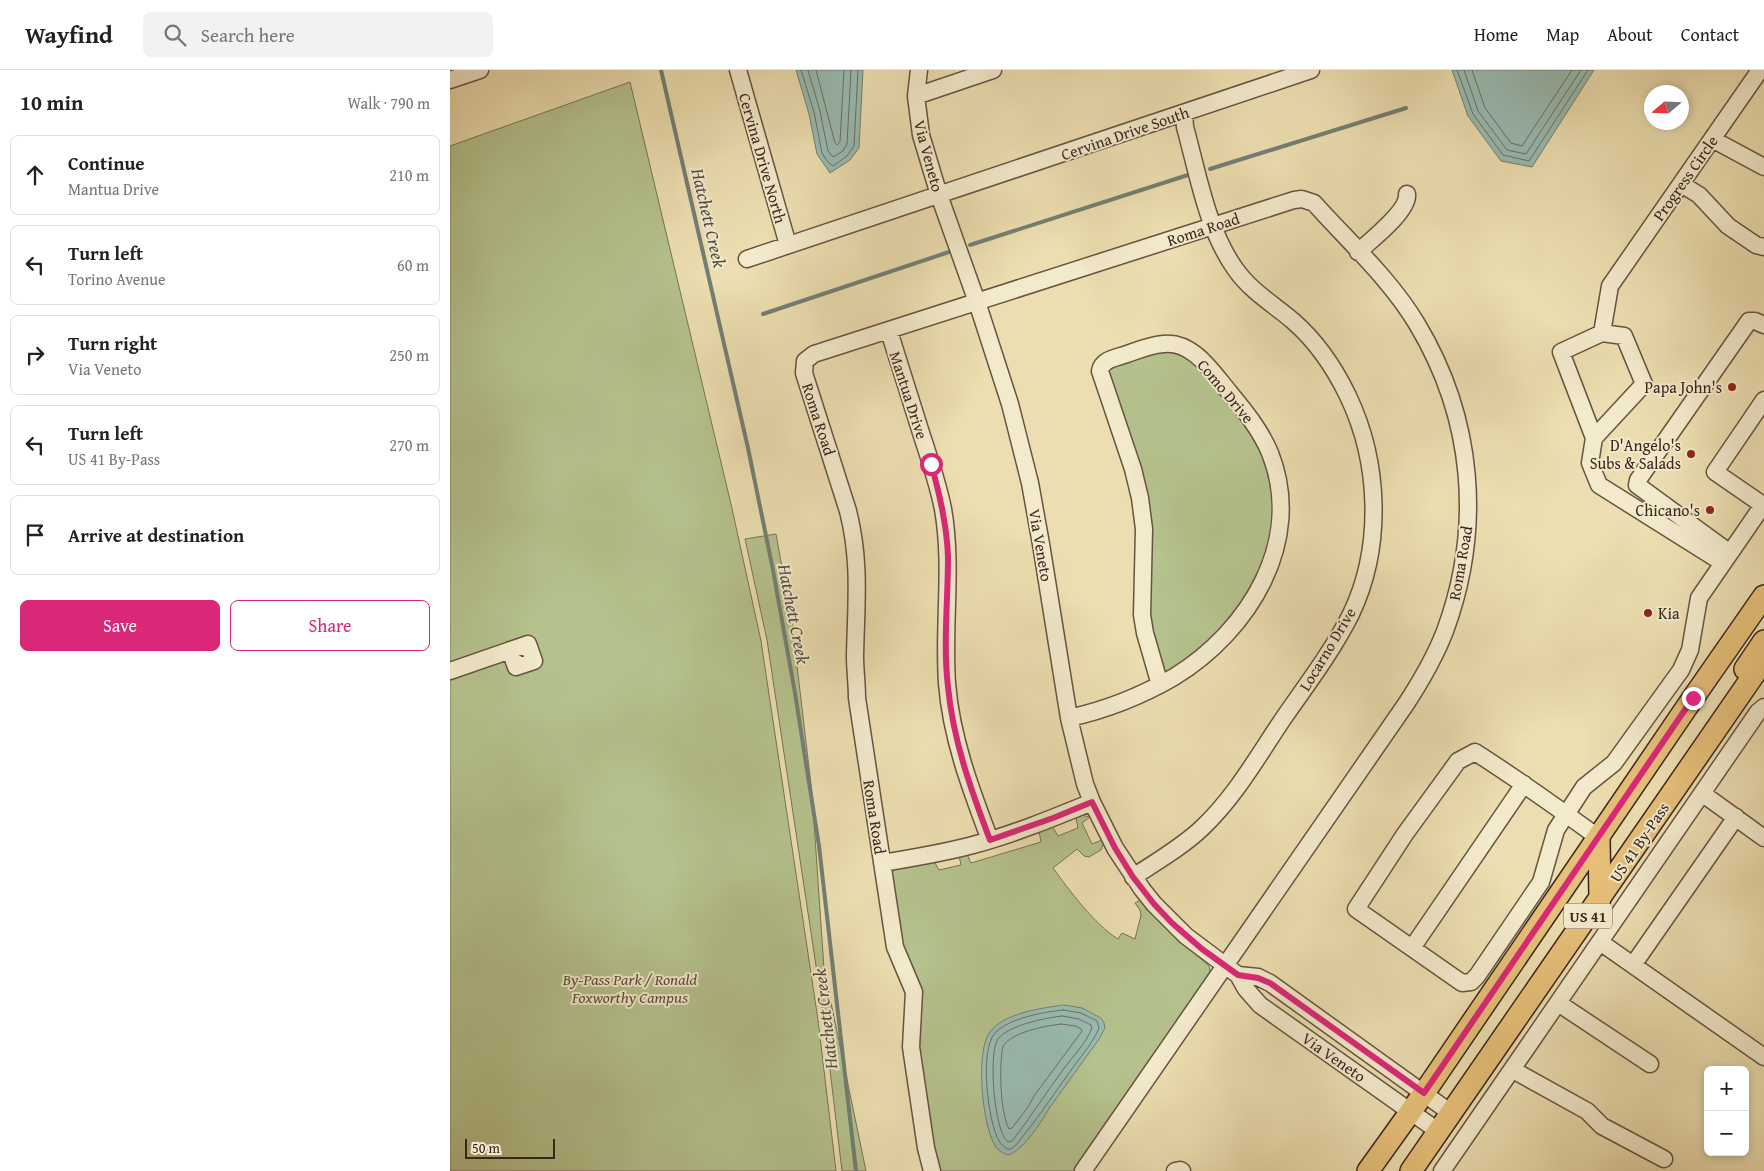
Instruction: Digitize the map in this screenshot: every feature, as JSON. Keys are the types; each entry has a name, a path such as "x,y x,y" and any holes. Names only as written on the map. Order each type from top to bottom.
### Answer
{"main road":[{"name":"US 41","path":"1368,1171 1424,1093 1764,596"},
{"path":"1695,760 1705,727 1764,641"},
{"name":"US 41 By-Pass","path":"1411,1171 1764,660"},
{"path":"1599,838 1600,899"}],"street":[{"path":"450,80 480,70"},
{"name":"Cervina Drive North","path":"738,70 788,245"},
{"name":"Via Veneto","path":"919,70 916,96 921,135 939,195 977,302 1010,404 1030,482 1069,718 1079,764 1092,802 1115,848 1133,877 1154,904 1172,923 1202,949 1232,970 1270,983 1451,1113"},
{"path":"916,96 994,70"},
{"name":"Cervina Drive South","path":"939,195 1311,70"},
{"name":"Progress Circle","path":"1602,333 1610,286 1760,70"},
{"name":"Locarno Drive","path":"1133,877 1192,837 1212,818 1231,795 1315,673 1351,614 1366,568 1372,538 1373,491 1370,467 1362,430 1348,397 1327,360 1309,337 1250,286 1228,257 1212,226 1184,127 1184,113"},
{"path":"1712,139 1764,167"},
{"path":"1681,184 1699,195 1728,226 1756,245 1764,247"},
{"path":"1358,252 1403,209 1407,194"},
{"name":"Cervina Drive North","path":"747,259 939,195"},
{"name":"Roma Road","path":"932,1171 926,1148 911,1047 914,992 895,947 857,698 855,657 858,584 854,541 848,511 804,367 805,361 814,354 1212,226 1302,199 1314,204 1403,303 1417,324 1445,381 1455,410 1467,471 1469,506 1467,544 1461,576 1445,632 1428,669 1232,970 1083,1171"},
{"path":"1727,558 1637,486 1638,480 1749,321 1755,321 1764,325"},
{"name":"Mantua Drive","path":"889,331 931,464 943,509 948,556 947,686 964,766 990,840"},
{"path":"1594,438 1644,384 1624,336 1602,333 1561,352 1594,438 1590,462 1599,486 1727,558"},
{"name":"Como Drive","path":"1069,718 1119,704 1160,685 1176,676 1205,653 1234,624 1255,597 1266,577 1274,554 1279,531 1279,490 1274,466 1262,438 1237,401 1206,365 1185,347 1171,344 1147,347 1105,361 1100,371 1133,469 1140,498 1144,528 1142,615 1145,633 1160,685"},
{"path":"1599,838 1566,814 1524,784 1475,752 1458,761 1405,834 1356,909 1462,983 1471,982 1477,976 1541,882 1556,830 1566,814 1584,787 1614,763 1681,670 1690,650 1699,598 1763,507 1715,472 1764,400"},
{"path":"450,671 510,650"},
{"path":"1442,1171 1764,707"},
{"path":"1412,948 1524,784"},
{"path":"1703,794 1764,838"},
{"path":"882,863 943,852 990,840 1092,802"},
{"path":"1633,965 1736,817"},
{"path":"1600,942 1764,1057"},
{"name":"Via Veneto","path":"1232,970 1252,998 1260,1005 1438,1131"},
{"path":"1558,1003 1650,1064"},
{"path":"1513,1070 1587,1110 1602,1126 1664,1158"},
{"path":"1175,1171 1182,1171"}],"green space":[{"name":"By-Pass Park / Ronald Foxworthy Campus","path":"630,82 731,504 761,641 818,1020 836,1171 450,1171 450,146"},
{"path":"1161,351 1177,351 1191,359 1229,402 1260,447 1273,493 1275,514 1271,545 1256,585 1221,632 1172,673 1164,673 1150,631 1148,536 1108,370 1110,367"},
{"path":"776,534 792,623 812,793 824,969 866,1171 842,1171 824,1019 767,640 745,539"},
{"path":"1081,815 1090,817 1082,823 1092,844 1102,840 1101,850 1089,857 1084,856 1077,849 1053,868 1075,897 1100,925 1118,939 1122,933 1135,939 1141,915 1135,903 1141,900 1179,940 1209,966 1211,975 1077,1171 939,1171 935,1162 891,874 895,869 934,861 939,870 961,865 959,855 966,852 971,863 1041,842 1039,831 1052,826 1058,836 1078,828 1076,818"}],"water":[{"path":"796,70 863,70 859,148 850,160 830,173 817,154 809,114"},
{"path":"1452,70 1594,70 1532,167 1501,161 1468,116"},
{"path":"1064,1005 1082,1008 1101,1018 1105,1028 1032,1135 1020,1148 1008,1155 996,1147 987,1123 982,1089 985,1042 990,1032 1004,1020 1024,1012"}],"waterway":[{"name":"Hatchett Creek","path":"661,70 748,448 773,570 795,693 819,846 856,1171"},
{"path":"1210,169 1406,108"},
{"path":"970,245 1188,175"},
{"path":"763,314 949,252"}],"place":[{"name":"Papa John's","path":"1732,387"},
{"name":"D'Angelo's Subs & Salads","path":"1691,454"},
{"name":"Chicano's","path":"1710,510"},
{"name":"Kia","path":"1648,613"}],"route":[{"path":"931,464 943,509 948,556 947,686 958,746 975,801 990,840 1022,830 1092,802 1115,848 1142,890 1186,936 1238,975 1251,976 1270,983 1424,1093 1693,698"}]}
